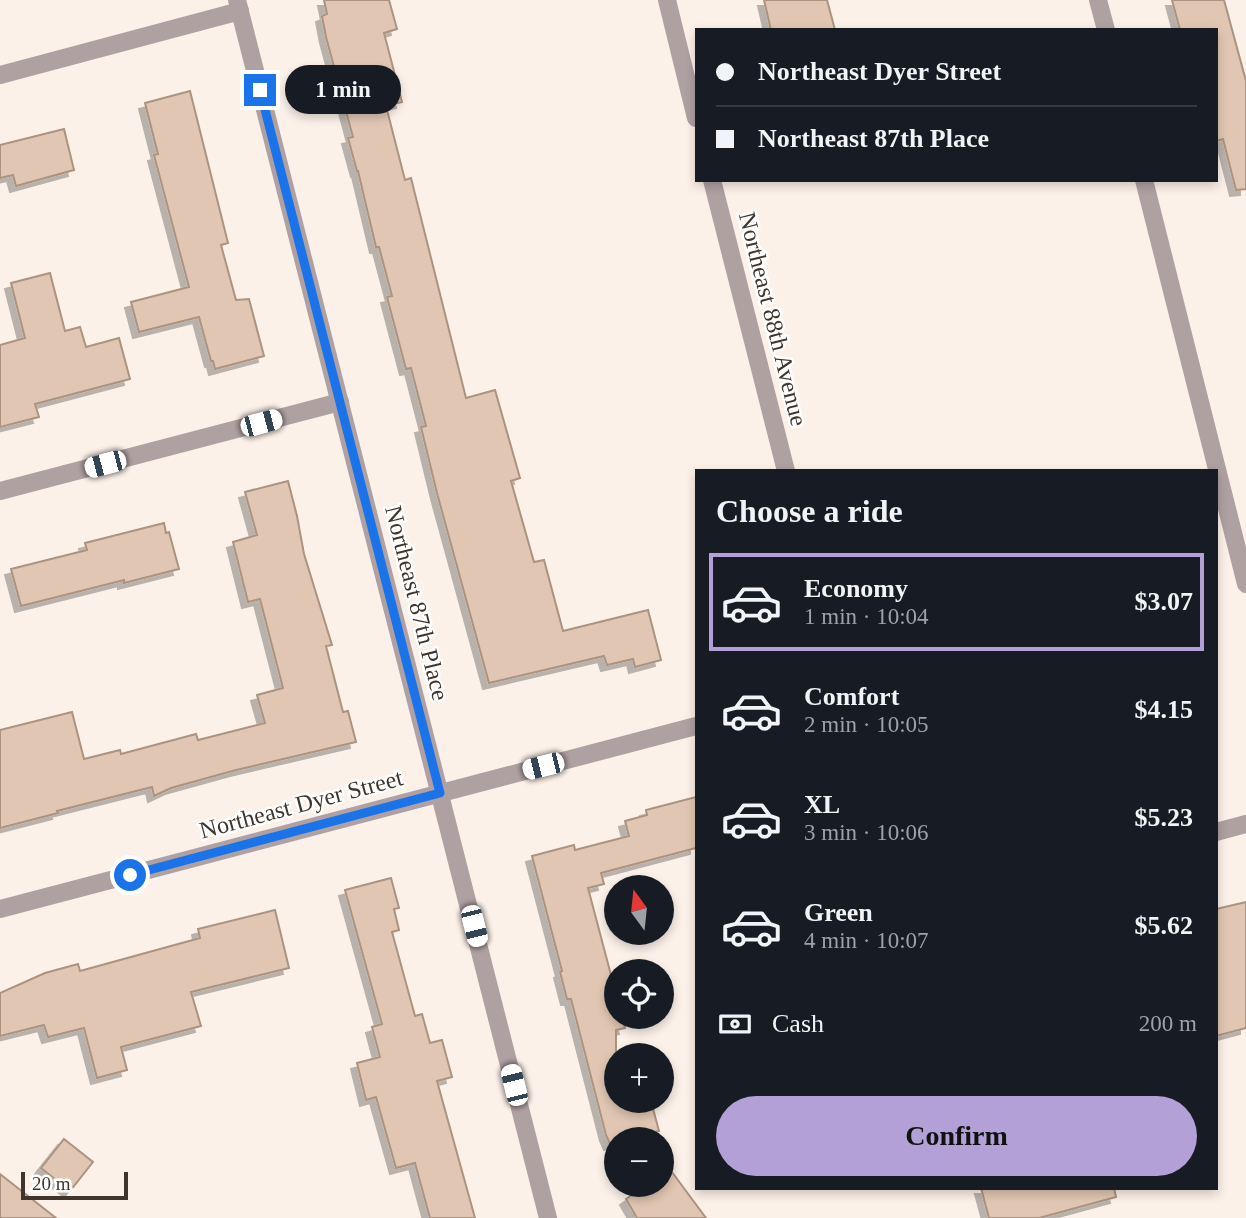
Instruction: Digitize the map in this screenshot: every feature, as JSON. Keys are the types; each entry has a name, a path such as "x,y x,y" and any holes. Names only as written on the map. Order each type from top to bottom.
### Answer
{"street":[{"path":"667,0 695,114"},
{"path":"1098,0 1105,28"},
{"path":"0,75 239,6"},
{"name":"Northeast 87th Place","path":"239,6 548,1218"},
{"name":"Northeast 88th Avenue","path":"713,182 785,469"},
{"path":"1145,182 1217,469"},
{"path":"0,491 340,402"},
{"path":"1218,472 1246,583"},
{"name":"Northeast Dyer Street","path":"0,909 695,726"},
{"path":"1218,831 1246,824"}],"building":[{"path":"324,0 389,0 397,29 384,33 402,102 386,106 405,180 411,178 466,398 495,390 520,478 511,481 534,562 544,560 563,631 648,610 661,660 635,667 633,659 607,665 604,656 489,683 437,493 421,427 426,426 411,368 406,369 387,297 392,296 379,247 376,247 348,138 353,137 326,37 322,16 327,14"},
{"path":"764,0 827,0 834,28 771,28"},
{"path":"1172,0 1224,0 1246,81 1246,189 1236,190 1223,139 1218,140 1218,28 1179,28"},
{"path":"190,91 228,243 221,245 236,300 249,299 264,356 215,369 199,317 139,332 131,302 189,287 154,155 158,154 145,103"},
{"path":"64,129 74,170 16,186 13,175 0,178 0,145"},
{"path":"50,273 65,331 80,327 86,347 119,338 130,379 35,404 39,417 0,427 0,345 25,338 11,283"},
{"path":"288,481 304,554 332,645 326,646 343,712 348,711 356,742 236,770 171,788 154,796 152,787 0,828 0,730 72,712 84,759 120,750 121,754 196,734 198,740 265,723 257,695 283,688 260,599 248,602 233,542 257,535 245,492"},
{"path":"164,523 179,569 21,606 11,569 87,550 85,543"},
{"path":"695,797 695,848 601,873 604,884 588,888 607,959 604,959 604,1029 620,1029 616,1030 616,1043 604,1043 604,1113 654,1113 658,1127 604,1127 571,999 567,999 532,856 574,845 575,850 629,836 625,821 647,815 646,810"},
{"path":"391,878 399,908 394,909 399,930 392,932 415,1016 422,1014 430,1043 442,1040 452,1077 437,1081 475,1218 430,1218 415,1163 396,1168 376,1097 366,1100 357,1063 380,1057 372,1027 382,1024 345,890"},
{"path":"1246,902 1246,1028 1218,1035 1218,909"},
{"path":"275,910 289,968 191,992 201,1026 121,1047 127,1070 97,1078 84,1028 48,1037 44,1025 0,1036 0,993 45,973 78,964 80,971 200,938 198,929"},
{"path":"64,1139 93,1162 70,1191 41,1168"},
{"path":"0,1174 56,1218 0,1218"},
{"path":"674,1175 706,1218 637,1218 626,1199 674,1197"},
{"path":"982,1190 1114,1190 1116,1197 1039,1218 989,1218"}],"route":[{"path":"130,875 440,793 260,90"}]}
